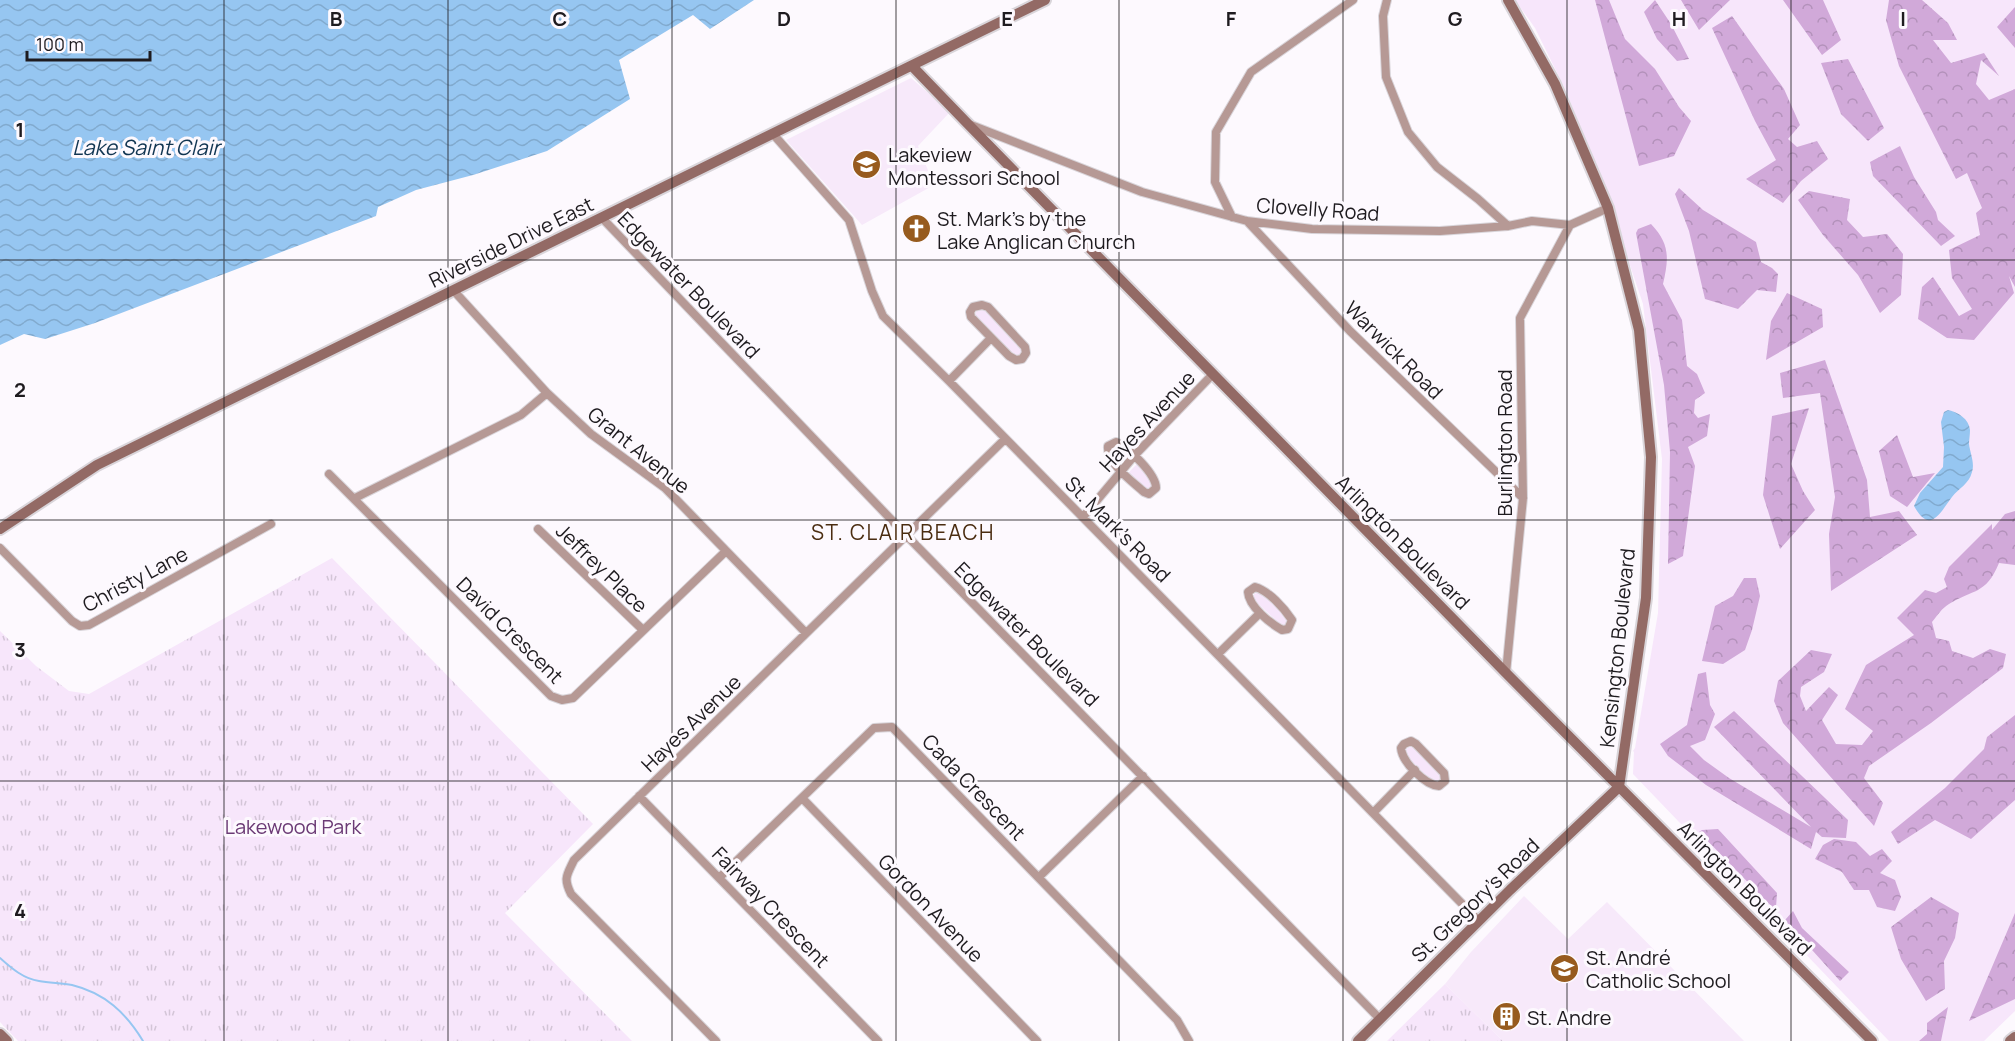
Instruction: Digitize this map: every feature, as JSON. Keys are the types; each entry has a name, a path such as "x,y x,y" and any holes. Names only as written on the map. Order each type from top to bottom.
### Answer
{"street":[{"name":"Riverside Drive East","path":"0,529 97,465 1045,0"},
{"path":"1232,217 1215,182 1216,132 1251,72 1353,0"},
{"name":"Kensington Boulevard","path":"1508,0 1555,84 1608,208 1639,330 1651,457 1646,598 1619,787"},
{"path":"1384,2 1386,77 1408,132 1437,167 1508,226"},
{"name":"Arlington Boulevard","path":"912,66 1506,673 1872,1041"},
{"name":"Clovelly Road","path":"966,122 1142,192 1247,221 1312,229 1440,231 1508,226 1532,221 1570,225"},
{"name":"St. Mark's Road","path":"773,134 849,220 872,291 883,316 1479,921"},
{"path":"1570,225 1608,208"},
{"name":"Edgewater Boulevard","path":"602,218 906,535 1380,1019"},
{"name":"Warwick Road","path":"1247,221 1350,331 1523,498"},
{"name":"Burlington Road","path":"1506,673 1523,498 1520,318 1570,225"},
{"name":"Grant Avenue","path":"454,291 547,393 591,434 665,489 806,633"},
{"path":"975,306 988,307 1025,347 1025,356 1016,360 991,338 970,314 975,306"},
{"path":"949,381 991,338"},
{"name":"Hayes Avenue","path":"1083,517 1134,456 1213,374"},
{"path":"355,498 521,415 547,393"},
{"name":"Hayes Avenue","path":"716,1041 571,894 565,883 574,860 1005,439"},
{"path":"1116,442 1134,456 1154,478 1156,488 1149,494 1122,471 1110,456 1108,446 1116,442"},
{"name":"David Crescent","path":"329,474 551,696 562,700 573,698 726,551"},
{"name":"Christy Lane","path":"0,548 72,621 80,626 89,625 271,524"},
{"name":"Jeffrey Place","path":"538,530 643,630"},
{"path":"1255,587 1262,590 1287,614 1292,620 1291,625 1288,629 1282,630 1260,613 1248,597 1251,589 1255,587"},
{"path":"1218,654 1260,613"},
{"name":"Cada Crescent","path":"720,877 874,729 892,727 1177,1020 1190,1041"},
{"path":"1407,742 1416,744 1426,754 1444,773 1444,781 1439,786 1435,786 1415,770 1401,752 1401,748 1407,742"},
{"path":"1373,813 1415,770"},
{"path":"1039,877 1143,776"},
{"name":"St. Gregory's Road","path":"1358,1041 1619,787"},
{"name":"Fairway Crescent","path":"639,796 878,1041"},
{"name":"Gordon Avenue","path":"801,798 1037,1041"},
{"path":"0,1034 7,1041"},
{"path":"2010,1041 2015,1036"}],"shaded area":[{"name":"Lakeview Montessori School","path":"911,78 950,112 918,146 934,185 862,225 786,140"},
{"name":"St. André Catholic School","path":"1524,896 1568,939 1607,902 1744,1041 1503,1041 1445,984 1471,952"}],"green space":[{"path":"1515,0 2015,0 2015,1011 1984,1041 1889,1041 1633,774 1633,751 1658,613 1662,459 1643,304 1598,170 1565,89 1535,28"},
{"path":"1595,0 1609,0 1625,39 1655,69 1679,107 1691,121 1674,156 1639,166"},
{"path":"1655,0 1671,24 1689,59 1677,61 1657,39 1644,12"},
{"path":"1681,0 1730,0 1699,30"},
{"path":"1783,0 1823,0 1841,40 1822,55"},
{"path":"1889,0 1922,0 1948,23 1957,40 1933,40 1951,63 1984,53 1999,76 1981,60 1976,84 1989,100 2015,89 2015,287 2009,276 2014,293 1974,340 1947,338 1918,319 1922,287 1933,277 1959,316 1972,309 1952,278 1949,250 1980,235 1976,213 1982,208 1967,173 1956,179 1899,66 1886,20"},
{"path":"2015,7 2015,48 1997,27"},
{"path":"1732,16 1784,89 1800,125 1788,139 1797,147 1817,141 1828,159 1801,181 1783,203 1746,179 1776,160 1755,121 1712,28"},
{"path":"1848,59 1884,128 1868,141 1841,114 1821,63"},
{"path":"1900,146 1914,177 1936,212 1938,220 1955,236 1941,246 1873,176 1870,162"},
{"path":"1679,188 1703,210 1756,242 1761,262 1778,274 1776,292 1757,290 1738,309 1705,299 1689,231 1675,194"},
{"path":"1809,191 1850,199 1847,220 1863,237 1887,234 1903,254 1901,295 1880,313 1858,275 1823,235 1798,200"},
{"path":"1651,224 1665,245 1667,259 1663,284 1682,320 1687,366 1697,374 1705,393 1695,400 1694,413 1698,418 1710,414 1707,436 1688,447 1695,466 1683,556 1668,564 1670,452 1664,385 1636,233 1638,229"},
{"path":"1787,293 1822,309 1823,327 1766,360 1771,321"},
{"path":"980,308 986,310 1022,348 1021,356 1017,357 1010,352 975,316"},
{"path":"1825,360 1867,480 1870,517 1899,511 1917,535 1831,591 1829,534 1835,497 1820,393 1783,398 1780,373"},
{"path":"1809,408 1791,464 1803,491 1815,510 1780,549 1763,495 1772,416"},
{"path":"1897,435 1913,477 1935,473 1907,507 1890,496 1879,451"},
{"path":"1119,447 1128,453 1128,458 1123,464 1114,456 1114,451"},
{"path":"1137,464 1151,478 1152,487 1148,490 1128,473"},
{"path":"2015,511 2015,565 1999,563 1984,586 1946,606 1932,622 1936,638 1949,641 1952,651 1973,658 1990,649 2006,654 2003,668 1931,723 1869,766 1864,778 1883,803 1874,826 1783,723 1774,701 1778,681 1811,650 1832,654 1824,672 1801,687 1800,696 1806,711 1829,687 1838,695 1822,720 1836,744 1862,745 1873,731 1845,709 1866,665 1914,635 1897,618 1925,590 1936,593 1947,587 1944,579 1949,567 1992,524 1992,530 2005,514"},
{"name":"Lakewood Park","path":"332,558 593,824 505,913 632,1041 18,1041 0,1022 0,631 36,666 69,691 89,694"},
{"path":"1744,578 1756,578 1760,596 1745,650 1723,664 1702,661 1715,606 1733,596"},
{"path":"1259,592 1287,617 1286,625 1282,626 1254,600 1254,594"},
{"path":"1706,672 1710,705 1715,714 1705,740 1690,746 1704,760 1729,778 1811,827 1714,727 1734,711 1848,820 1846,838 1822,837 1816,832 1811,849 1706,785 1668,756 1660,744 1687,725 1698,674"},
{"path":"2015,715 2015,800 1971,839 1935,820 1898,844 1891,832 1945,788 1984,749 1987,737"},
{"path":"1410,746 1416,747 1439,772 1441,777 1438,782 1431,781 1406,756 1405,750"},
{"path":"1718,829 1777,893 1776,907 1772,907 1699,832"},
{"path":"1834,839 1856,842 1870,856 1882,849 1892,861 1880,873 1895,880 1901,897 1895,911 1877,907 1869,890 1854,890 1842,872 1815,859 1823,845"},
{"path":"1931,897 1959,913 1955,938 1944,961 1945,989 1926,1001 1901,959 1891,927"},
{"path":"1793,911 1802,928 1849,972 1840,981 1785,920"},
{"path":"2015,913 2015,999 1969,1021"},
{"path":"1445,984 1503,1041 1387,1041"},
{"path":"1948,1007 1941,1041 1919,1041 1927,1034 1927,1023"}],"water":[{"name":"Lake Saint Clair","path":"0,0 754,0 710,29 693,15 619,60 630,99 547,151 473,175 416,190 378,207 376,216 95,323 45,339 24,334 0,345"},
{"path":"1948,410 1956,412 1968,423 1973,469 1966,483 1939,515 1930,520 1920,515 1914,506 1920,493 1943,467 1944,447 1941,422 1944,412"}],"waterway":[{"path":"0,958 13,969 33,980 72,985 95,993 114,1005 143,1041"}],"place":[{"name":"Lakeview Montessori School","path":"867,165"},
{"name":"St. Mark's by the Lake Anglican Church","path":"916,229"},
{"name":"St. André Catholic School","path":"1565,968"},
{"name":"St. Andre","path":"1506,1017"}],"district":[{"name":"ST. CLAIR BEACH","path":"903,532"}]}
